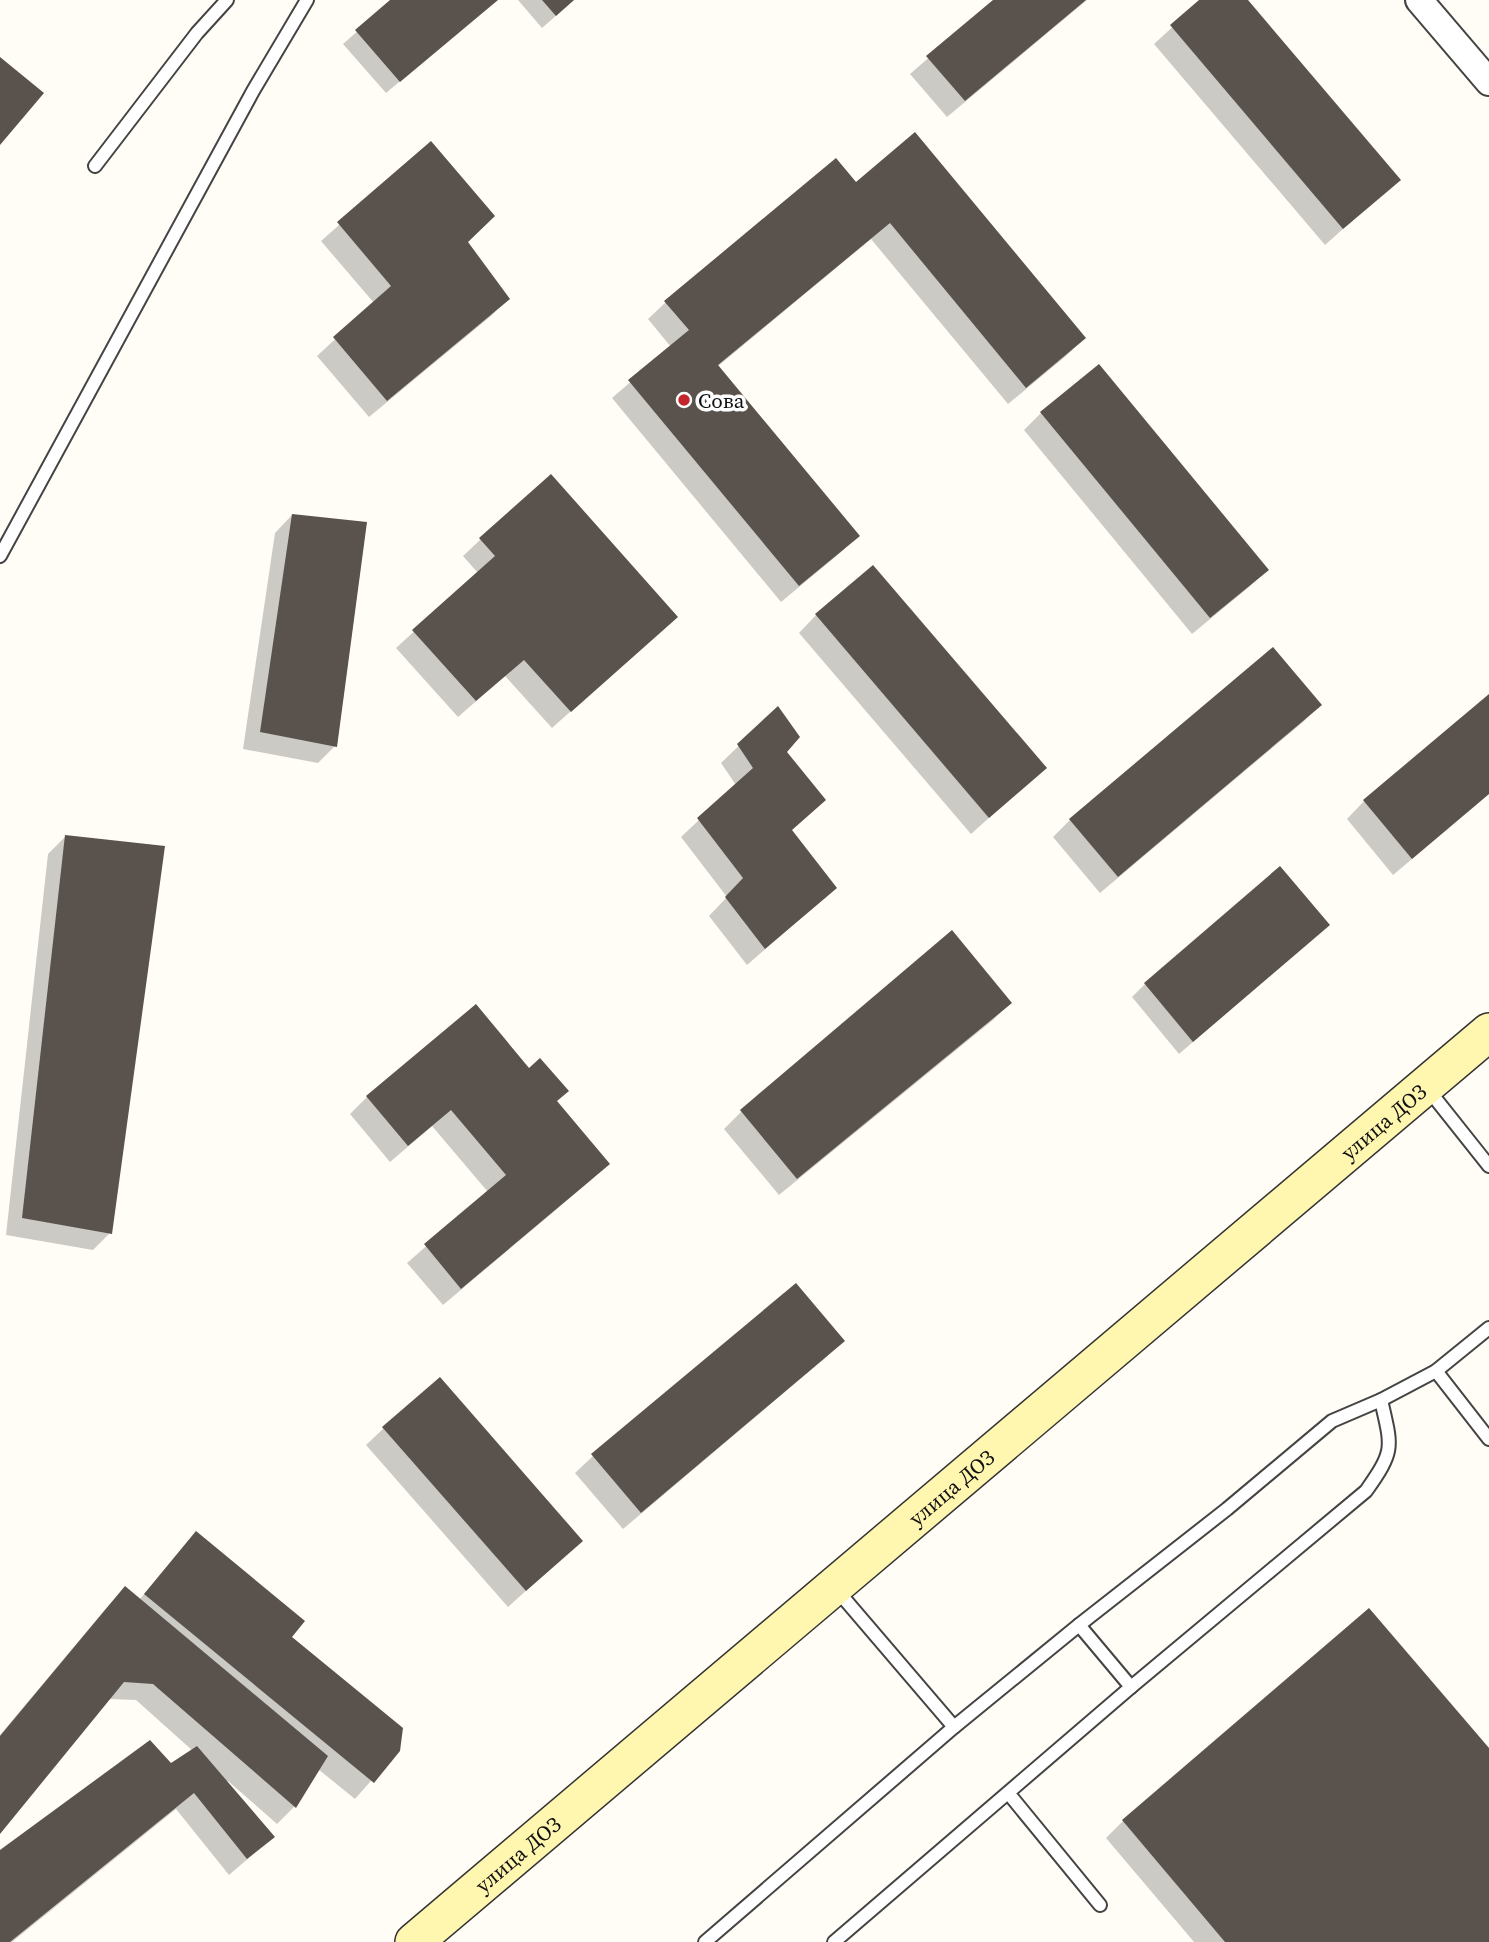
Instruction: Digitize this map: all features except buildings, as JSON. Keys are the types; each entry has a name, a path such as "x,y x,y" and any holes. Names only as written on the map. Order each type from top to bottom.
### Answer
{"main road":[{"name":"улица ДОЗ","path":"414,1942 1489,1032"}],"street":[{"path":"1419,0 1489,82"}],"lane":[{"path":"95,166 197,33 227,0"},
{"path":"0,556 246,103 307,0"},
{"path":"1424,1085 1489,1166"},
{"path":"705,1942 954,1727 1227,1509 1332,1421 1381,1400 1436,1371 1489,1328"},
{"path":"1436,1371 1489,1439"},
{"path":"834,1942 1131,1687 1366,1491 1384,1466 1391,1443 1381,1400"},
{"path":"833,1585 954,1727"},
{"path":"1079,1625 1131,1687"},
{"path":"1009,1794 1100,1906"}],"place":[{"name":"Сова","path":"684,400"}]}
